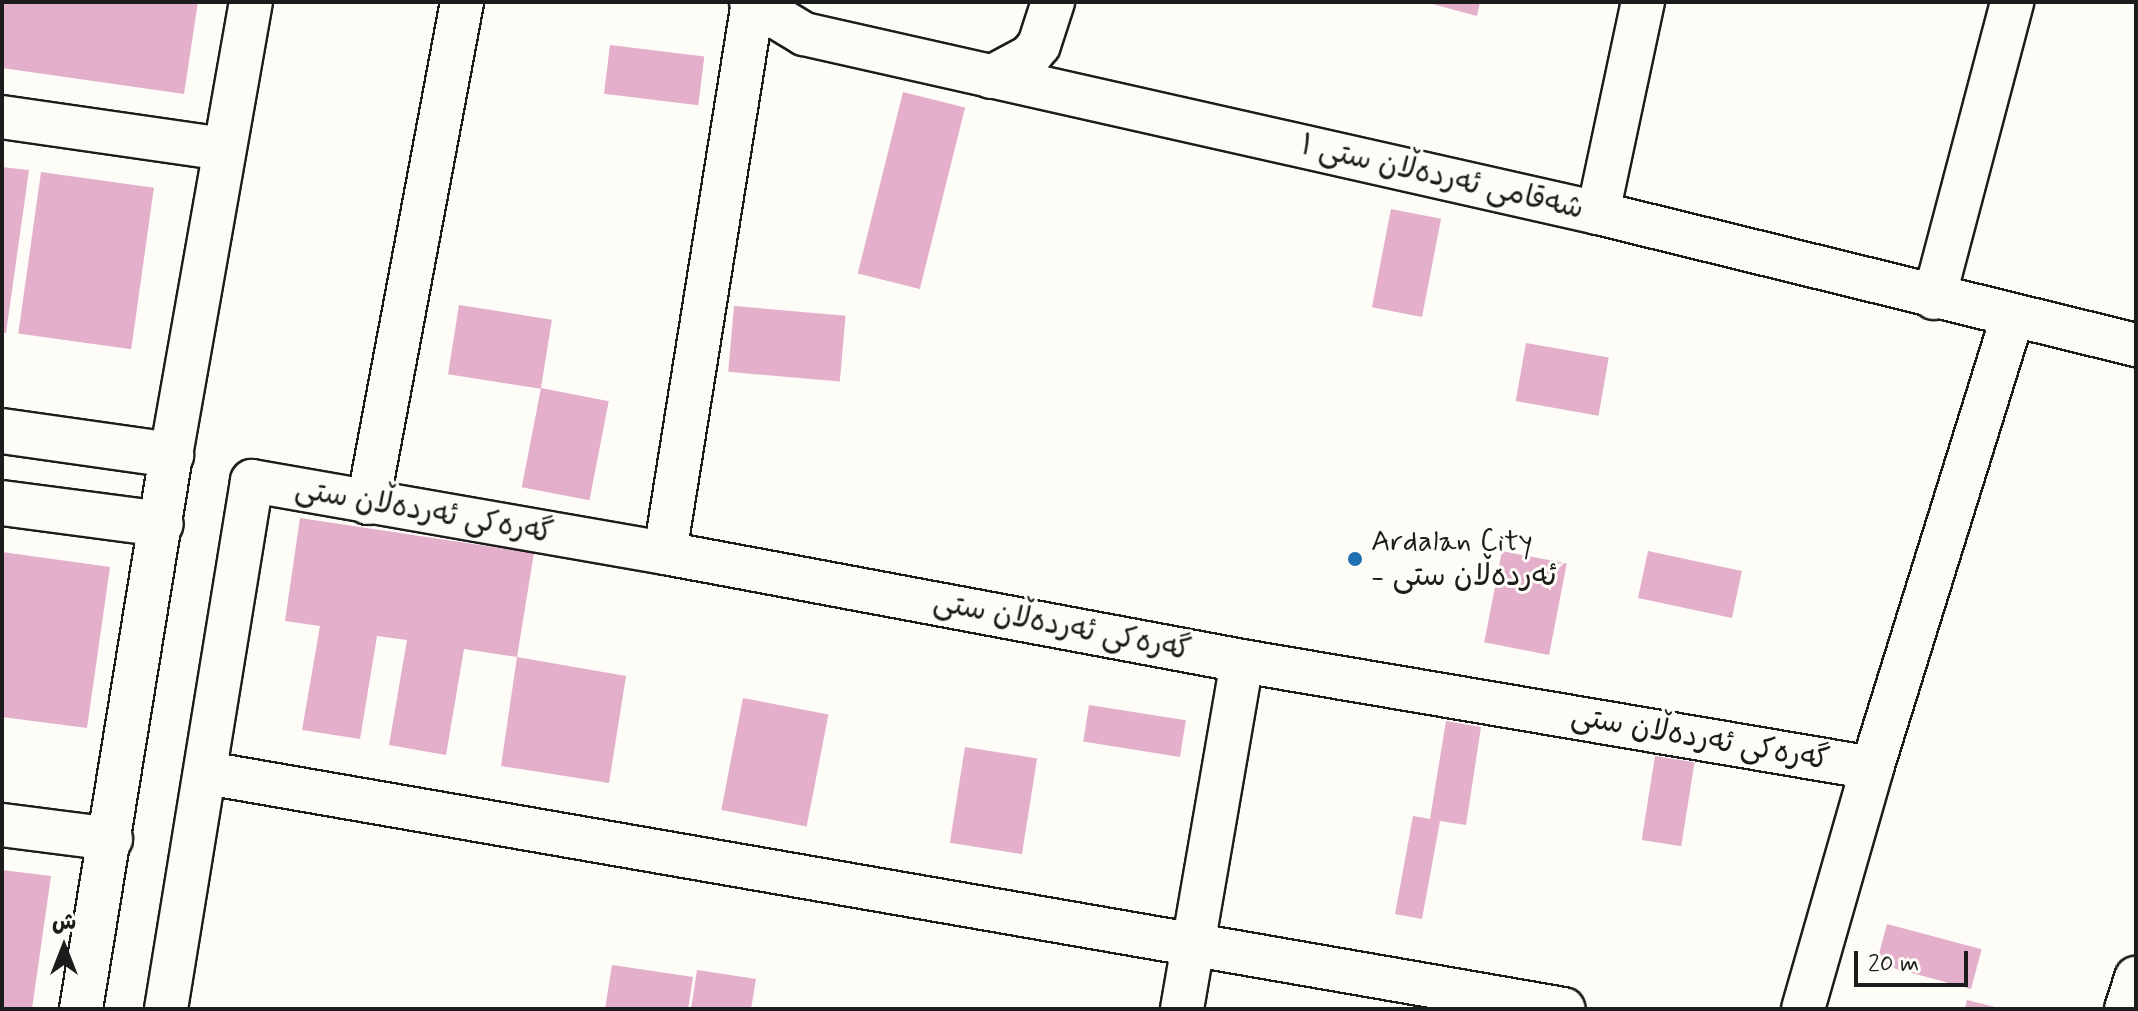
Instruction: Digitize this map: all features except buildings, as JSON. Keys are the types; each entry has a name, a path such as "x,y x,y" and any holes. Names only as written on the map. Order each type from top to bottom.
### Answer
{"street":[{"path":"81,1009 171,455 251,2"},
{"path":"368,503 462,2"},
{"path":"991,77 1020,63 1039,45 1053,2"},
{"path":"1598,213 1643,2"},
{"path":"1934,298 2012,2"},
{"path":"665,553 752,3"},
{"name":"شەقامی ئەردەڵان ستی ١","path":"752,3 804,34 1598,213 2012,318 2136,345"},
{"path":"2,117 224,149"},
{"path":"1803,1009 1872,768 2012,318"},
{"path":"2,431 171,455"},
{"name":"گەرەکی ئەردەڵان ستی","path":"207,773 252,481 665,553 1242,661 1872,768"},
{"path":"2,503 161,524"},
{"path":"1182,1009 1242,661"},
{"path":"166,1009 207,773 1564,1009"},
{"path":"2,825 111,839"},
{"path":"2126,1009 2136,978"}],"place":[{"name":"Ardalan City - ئەردەڵان ستی","path":"1355,559"}]}
